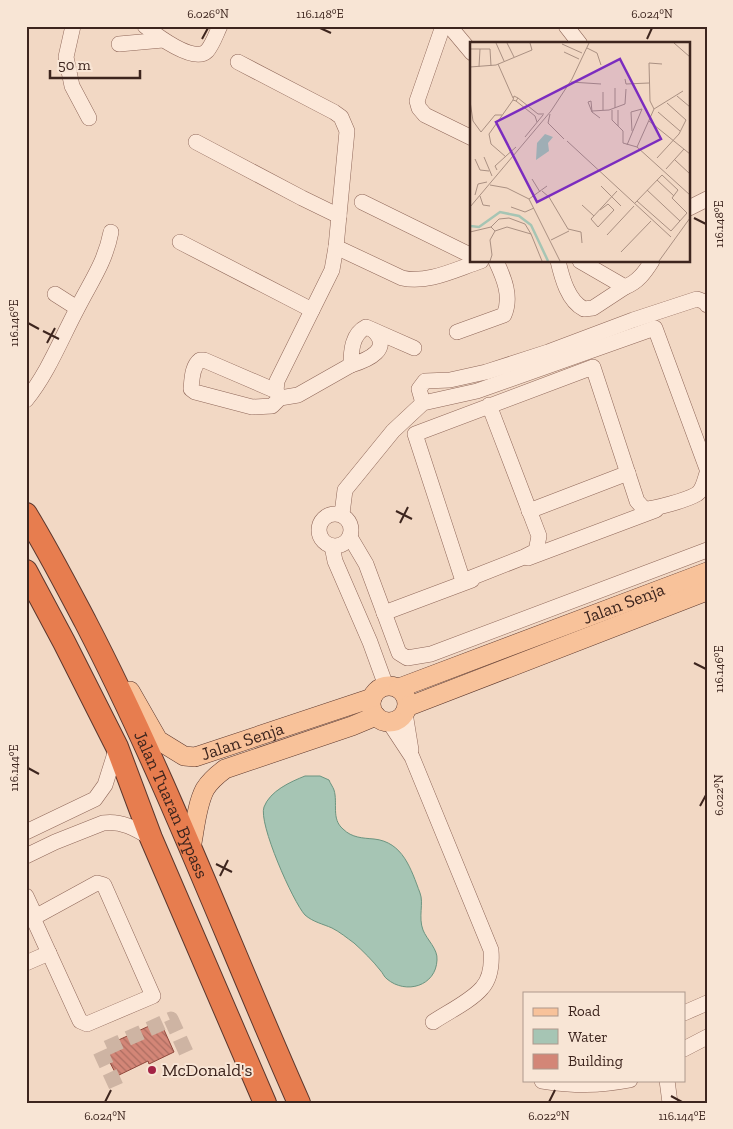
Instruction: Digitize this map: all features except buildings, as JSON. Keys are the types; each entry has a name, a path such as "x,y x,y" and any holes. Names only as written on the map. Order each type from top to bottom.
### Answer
{"highway":[{"name":"Jalan Tuaran Bypass","path":"26,514 46,546 123,695 192,848 251,994 299,1103"},
{"name":"Jalan Tuaran Bypass","path":"26,571 64,642 116,747 151,838 255,1080 263,1103"},
{"path":"251,994 248,1006 288,1103"}],"main road":[{"name":"Jalan Senja","path":"192,848 200,805 205,790 214,778 225,769 352,726 390,704 707,572"},
{"name":"Jalan Senja","path":"101,652 122,678 158,740 184,756 195,757 390,704 707,591"}],"street":[{"path":"72,26 66,57 72,86 88,118"},
{"path":"145,26 163,40 195,56 201,55 206,51 220,26"},
{"path":"470,51 451,28 444,26 417,101 419,108 425,115 470,137"},
{"path":"566,26 578,42"},
{"path":"118,44 163,40"},
{"path":"238,62 290,88 340,117 346,132 336,247 332,270 277,381 278,394 272,406 252,407 192,391 192,376 196,362 204,360 278,394 298,395 351,365 364,361 377,353 381,341 380,337 373,330"},
{"path":"196,142 308,202 339,216"},
{"path":"362,202 470,255"},
{"path":"26,400 34,390 104,259 108,249 110,232"},
{"path":"180,242 312,310"},
{"path":"336,247 402,278 414,281 478,262"},
{"path":"457,332 504,314 508,306 507,296 504,278 496,262"},
{"path":"558,262 561,276 573,300 584,308 593,308 625,287 633,284 648,263"},
{"path":"582,262 625,287"},
{"path":"55,294 77,308"},
{"path":"423,403 419,389 421,384 428,380 450,380 486,372 548,352 632,320 698,299 707,305"},
{"path":"351,365 351,350 356,336 360,330 366,327 414,348"},
{"path":"342,514 345,490 393,431 423,403 477,391 655,328 707,469"},
{"path":"489,406 539,536 536,551 463,581 415,434 489,406 593,367 637,502 644,509 654,509 698,493 707,473"},
{"path":"450,380 452,396"},
{"path":"529,511 628,473"},
{"path":"384,613 707,490"},
{"path":"342,514 350,521 352,526 350,537 342,544 332,546 322,540 320,524 326,516 342,514"},
{"path":"350,537 366,564 399,653 407,658 431,654 707,550"},
{"path":"332,546 335,562 370,642 390,704 492,950 489,976 483,988 433,1022"},
{"path":"26,832 95,799 105,785 116,747"},
{"path":"26,856 103,823 111,822 135,828 151,838"},
{"path":"97,882 104,885 153,996 87,1024 83,1023 80,1021 30,916 97,882"},
{"path":"26,896 33,911 30,916"},
{"path":"26,963 49,953"},
{"path":"686,1012 707,1003"},
{"path":"686,1048 707,1037"},
{"path":"542,1082 587,1086 616,1082"},
{"path":"667,1082 670,1103"}],"water":[{"path":"305,776 320,776 329,780 334,789 337,821 346,832 358,837 384,841 392,845 399,851 409,866 421,897 423,930 437,956 435,969 426,982 411,987 395,984 386,978 354,943 335,930 305,915 300,907 285,879 271,845 266,829 264,807 276,792 287,784"}],"tunnel":[{"path":"116,1086 100,1051 171,1019 189,1059"}],"place":[{"name":"McDonald's","path":"152,1070"}]}
